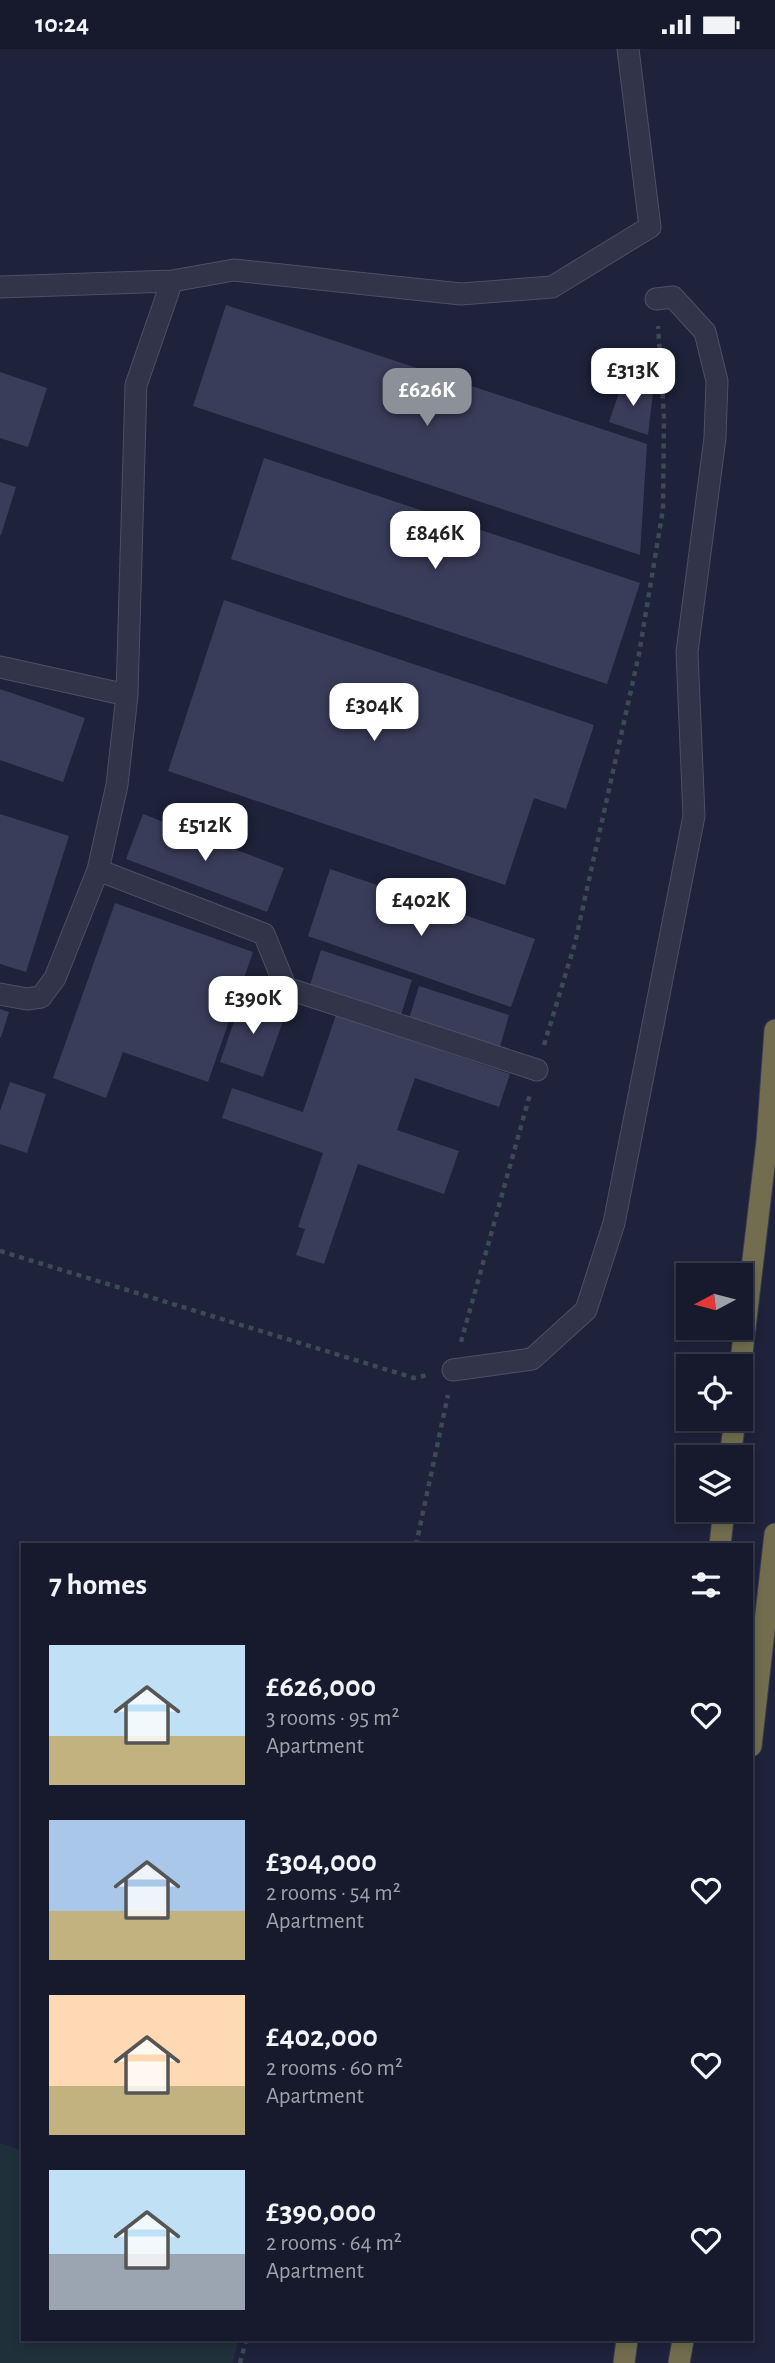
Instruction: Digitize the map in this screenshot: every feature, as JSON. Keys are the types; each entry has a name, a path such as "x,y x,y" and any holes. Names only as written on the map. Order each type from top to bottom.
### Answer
{"highway":[{"path":"742,1354 767,1141 775,1030"},
{"path":"720,1543 723,1522"},
{"path":"753,1728 775,1534"},
{"path":"624,2363 627,2341"},
{"path":"679,2363 682,2341"}],"lane":[{"path":"0,287 172,281 234,270 461,295 552,287 650,227 628,49"},
{"path":"0,994 27,999 41,997 55,978 98,870 117,785 127,695 136,385 172,281"},
{"path":"453,1370 532,1359 586,1310 614,1223 694,815 687,652 715,438 717,381 705,332 673,297 656,299"},
{"path":"0,667 127,695"},
{"path":"98,870 264,934 286,988 537,1070"}],"path":[{"path":"416,1543 453,1370 575,943 639,654 663,509 664,417 656,299"},
{"path":"0,1251 414,1378 453,1370"},
{"path":"240,2363 246,2341"}],"shaded area":[{"path":"0,2143 21,2150 21,2341 239,2341 232,2363 0,2363"}],"building":[{"path":"226,305 647,444 640,555 193,406"},
{"path":"0,372 47,388 28,447 0,438"},
{"path":"623,381 653,392 648,435 609,422"},
{"path":"264,458 640,583 607,684 231,559"},
{"path":"0,482 16,487 1,535 0,535"},
{"path":"224,600 594,725 566,809 534,798 505,885 168,771"},
{"path":"0,689 85,718 63,782 0,760"},
{"path":"0,814 69,836 26,972 0,964"},
{"path":"143,814 284,868 267,912 126,859"},
{"path":"330,869 535,939 511,1007 308,936"},
{"path":"115,903 253,952 208,1082 123,1052 106,1098 53,1078"},
{"path":"321,950 412,980 400,1018 309,988"},
{"path":"419,986 509,1015 500,1047 409,1019"},
{"path":"243,995 287,1010 263,1077 220,1062"},
{"path":"0,1009 9,1012 1,1037 0,1037"},
{"path":"336,1015 510,1074 499,1107 415,1078 397,1130 459,1151 444,1194 358,1164 324,1264 296,1255 305,1229 298,1227 323,1153 222,1118 232,1088 303,1112"},
{"path":"10,1082 46,1094 27,1153 0,1144 0,1111"}]}
